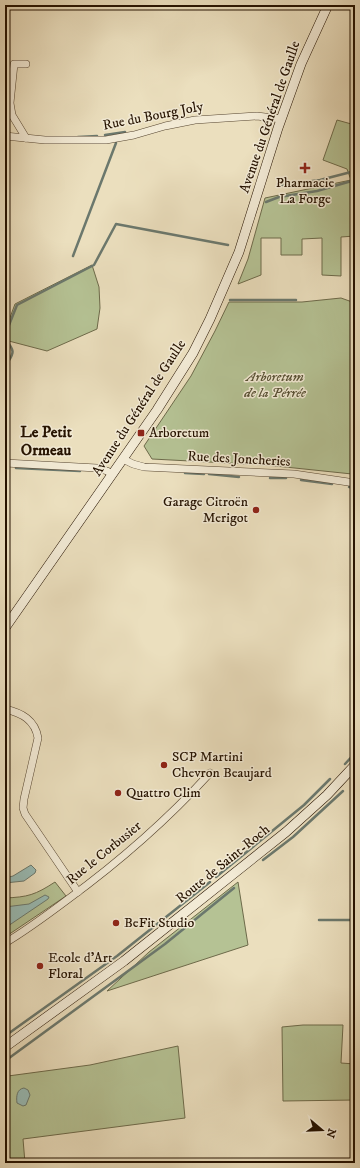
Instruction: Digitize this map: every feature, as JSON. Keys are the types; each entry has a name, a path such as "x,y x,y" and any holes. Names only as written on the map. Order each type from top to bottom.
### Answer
{"street":[{"name":"Avenue du Général de Gaulle","path":"5,628 175,383 193,353 210,319 239,252 281,119 301,64 328,5"},
{"path":"26,64 14,64 10,103 12,115 26,138"},
{"name":"Rue du Bourg Joly","path":"5,136 45,140 106,140 134,135 165,126 195,120 257,116 281,119"},
{"name":"Rue des Joncheries","path":"123,459 144,467 294,474 355,483"},
{"path":"5,463 96,468 112,474"},
{"path":"5,709 20,713 26,717 33,724 36,730 38,738 23,808 25,814 78,892"},
{"name":"Route de Saint-Roch","path":"5,1047 124,961 286,832 327,795 355,765"},
{"name":"Rue le Corbusier","path":"5,943 30,927 78,892 124,856 169,816 210,773"}],"green space":[{"path":"337,120 355,125 355,236 341,237 341,276 322,275 322,238 302,239 302,255 281,255 281,238 261,238 261,275 238,284 248,259 265,198 351,180 347,169 323,160"},
{"path":"92,265 99,287 100,308 97,329 47,351 5,340 5,331 15,304"},
{"name":"Arboretum de la Pérrée","path":"341,298 355,303 355,437 352,474 266,465 152,459 144,446 191,376 229,302 302,302"},
{"path":"55,882 66,896 5,937 5,898 20,897 31,894 42,890"},
{"path":"238,882 248,945 107,991 149,952"},
{"path":"303,1025 343,1025 341,1063 355,1064 355,1100 283,1101 282,1027"},
{"path":"178,1046 185,1118 23,1139 25,1163 9,1163 8,1076 90,1065"}],"water":[{"path":"31,865 36,870 35,873 24,881 5,883 5,878 13,876"},
{"path":"45,895 49,897 48,899 5,928 5,907 29,904"},
{"path":"24,1088 28,1090 30,1095 26,1105 23,1106 17,1103 17,1098 18,1091"}],"waterway":[{"path":"105,135 125,132"},
{"path":"78,137 97,136"},
{"path":"73,256 116,143"},
{"path":"282,185 320,180 355,171"},
{"path":"266,202 279,197 317,191 355,180"},
{"path":"5,335 17,305 94,265 116,224 228,245"},
{"path":"230,300 296,300"},
{"path":"5,339 12,350 12,356 5,367"},
{"path":"16,468 80,471"},
{"path":"185,473 204,474"},
{"path":"209,474 239,477"},
{"path":"270,478 286,478"},
{"path":"301,480 332,484"},
{"path":"349,487 355,488"},
{"path":"345,764 355,753"},
{"path":"216,877 304,805 330,779"},
{"path":"263,860 293,837 343,791"},
{"path":"5,1036 117,956 210,882"},
{"path":"5,1061 165,944 234,888"},
{"path":"319,920 355,920"}],"place":[{"name":"Pharmacie La Forge","path":"305,168"},
{"name":"Arboretum","path":"141,433"},
{"name":"Garage Citroën Merigot","path":"256,510"},
{"name":"SCP Martini Chevron Beaujard","path":"164,765"},
{"name":"Quattro Clim","path":"118,793"},
{"name":"BeFit Studio","path":"116,923"},
{"name":"Ecole d'Art Floral","path":"40,966"}],"district":[{"name":"Le Petit Ormeau","path":"46,441"}]}
